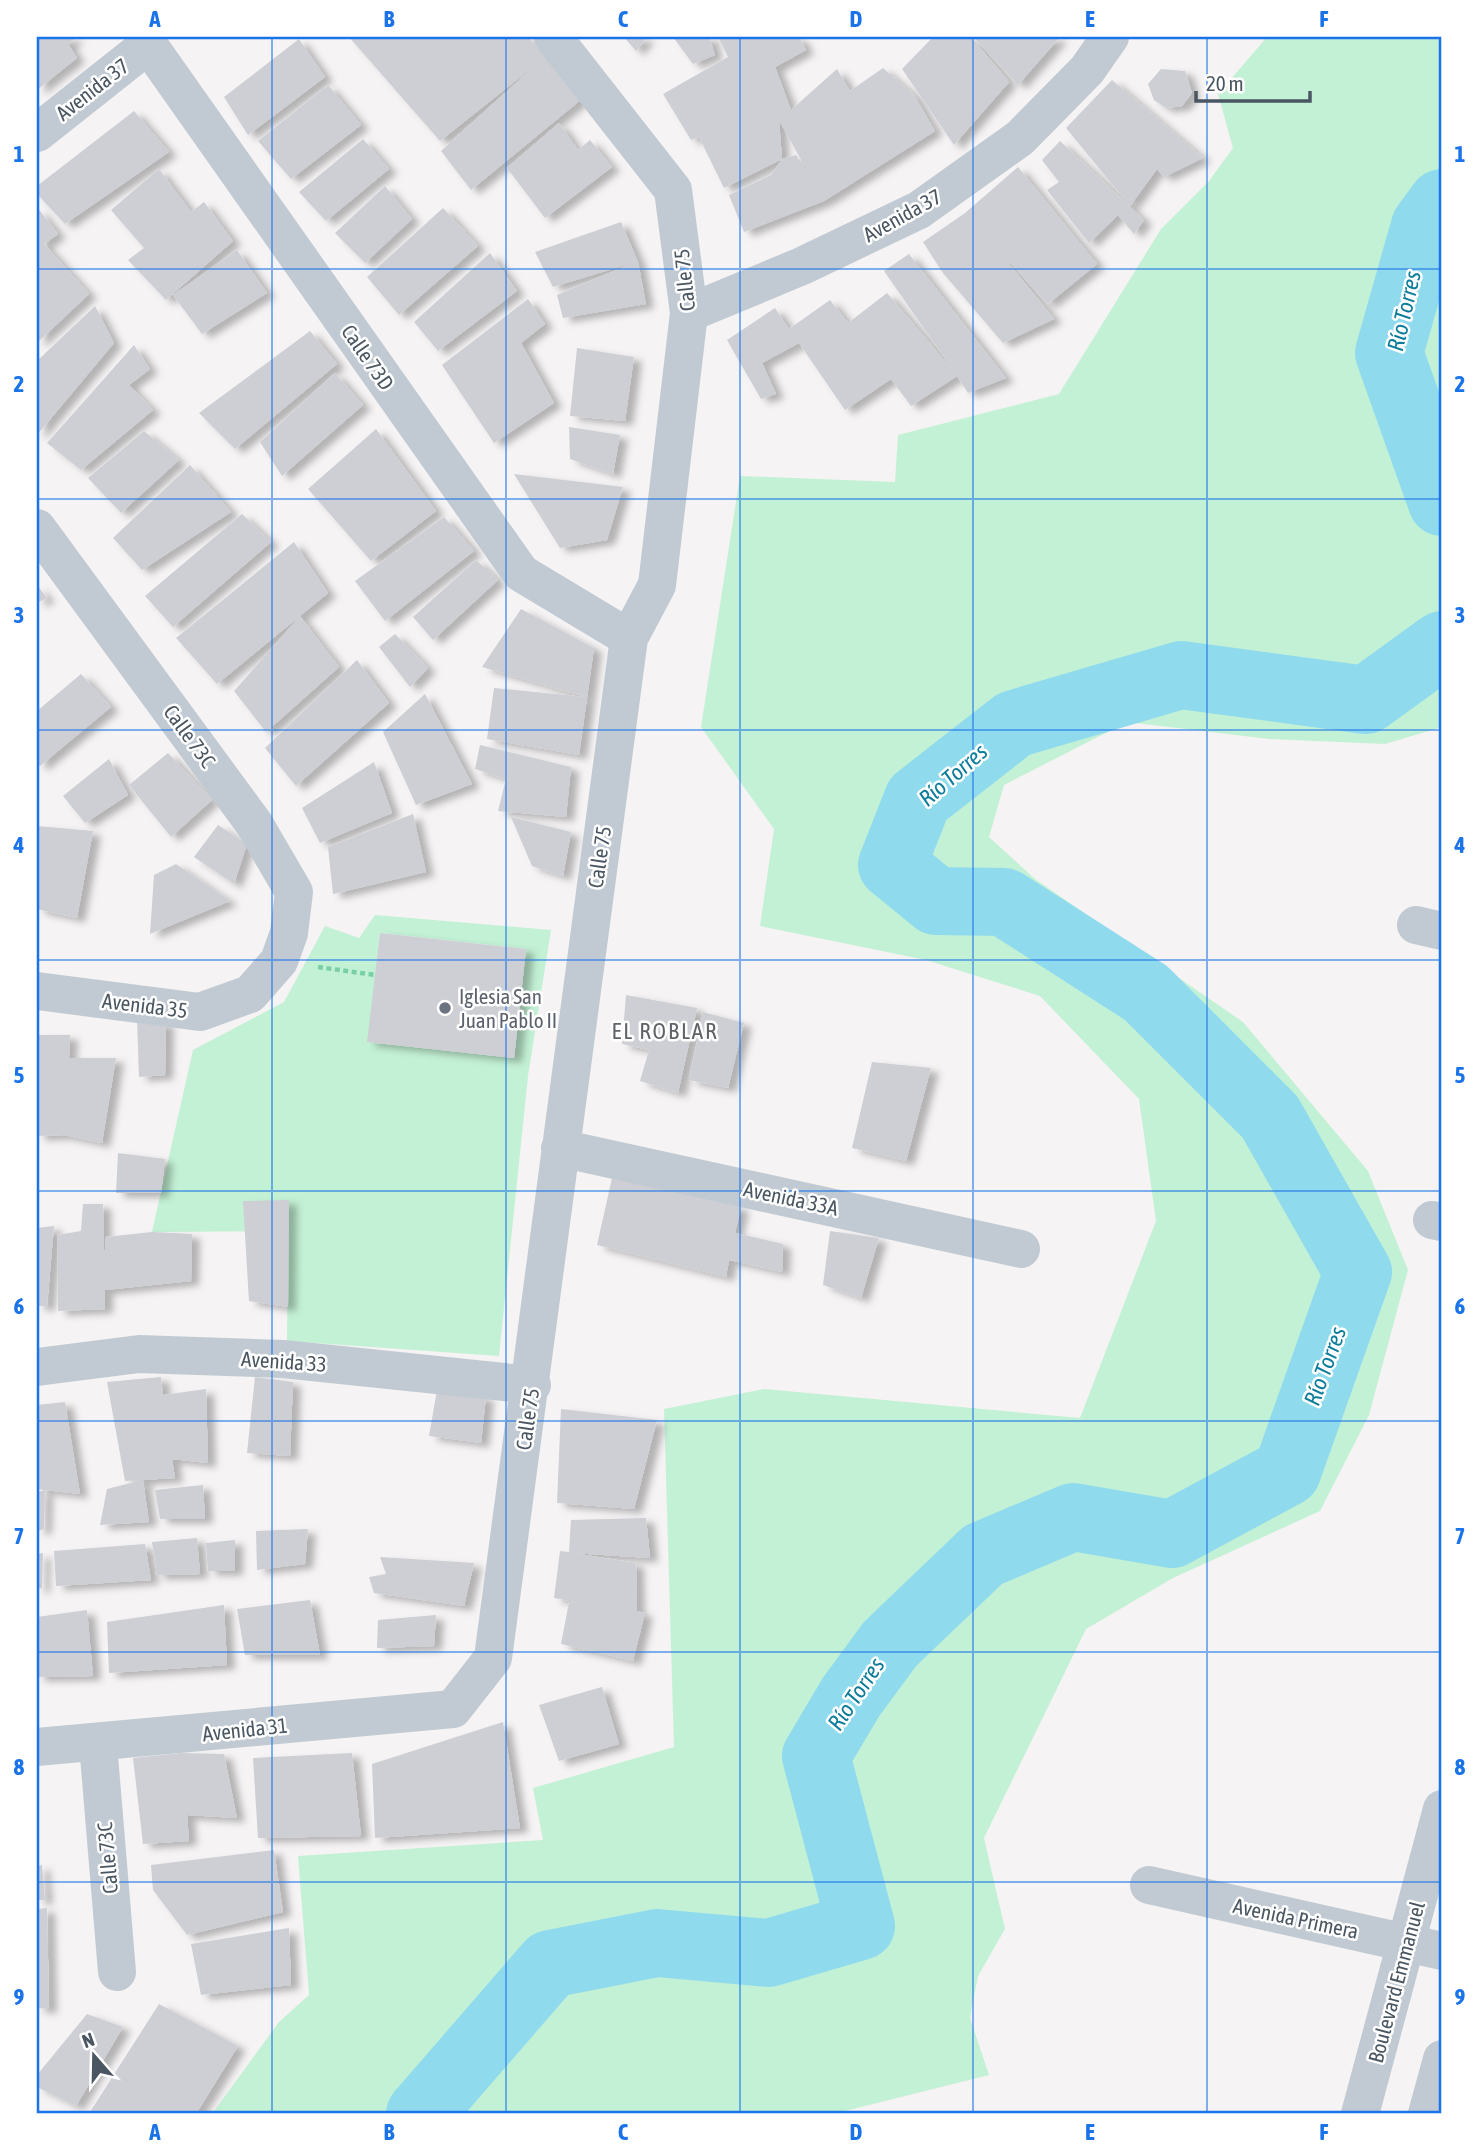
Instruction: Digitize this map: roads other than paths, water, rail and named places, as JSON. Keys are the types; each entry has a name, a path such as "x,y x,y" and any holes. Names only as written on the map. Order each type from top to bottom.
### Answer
{"street":[{"name":"Calle 75","path":"453,1709 493,1658 532,1385 560,1148 629,638 657,585 689,313 673,190 553,37"},
{"name":"Avenida 37","path":"689,313 802,266 919,211 1020,138 1087,69 1110,37"},
{"name":"Avenida 37","path":"37,133 145,41"},
{"name":"Calle 73D","path":"145,41 521,573 629,638"},
{"name":"Calle 73C","path":"37,528 255,825 293,892 289,933 279,961"},
{"name":"Avenida 35","path":"37,991 200,1012 250,994 279,961"},
{"name":"Avenida 33A","path":"560,1148 1021,1249"},
{"name":"Avenida 33","path":"37,1367 139,1354 283,1359 532,1385"},
{"name":"Avenida 31","path":"37,1747 98,1744 453,1709"},
{"name":"Calle 73C","path":"98,1744 117,1972"},
{"name":"Boulevard Emmanuel","path":"1360,2114 1424,1947 1442,1809"},
{"name":"Avenida Primera","path":"1149,1885 1424,1947"},
{"path":"1427,2114 1442,2059"}],"waterway":[{"name":"Río Torres","path":"1442,203 1425,226 1389,353 1442,502"},
{"name":"Río Torres","path":"420,2114 550,1964 657,1943 769,1953 861,1926 816,1756 851,1697 890,1644 983,1555 1073,1517 1172,1534 1287,1472 1358,1272 1270,1117 1146,993 1004,902 936,901 892,865 918,799 1014,724 1181,675 1366,700 1442,645"}],"place":[{"name":"Iglesia San Juan Pablo II","path":"445,1008"}],"district":[{"name":"EL ROBLAR","path":"665,1031"}]}
